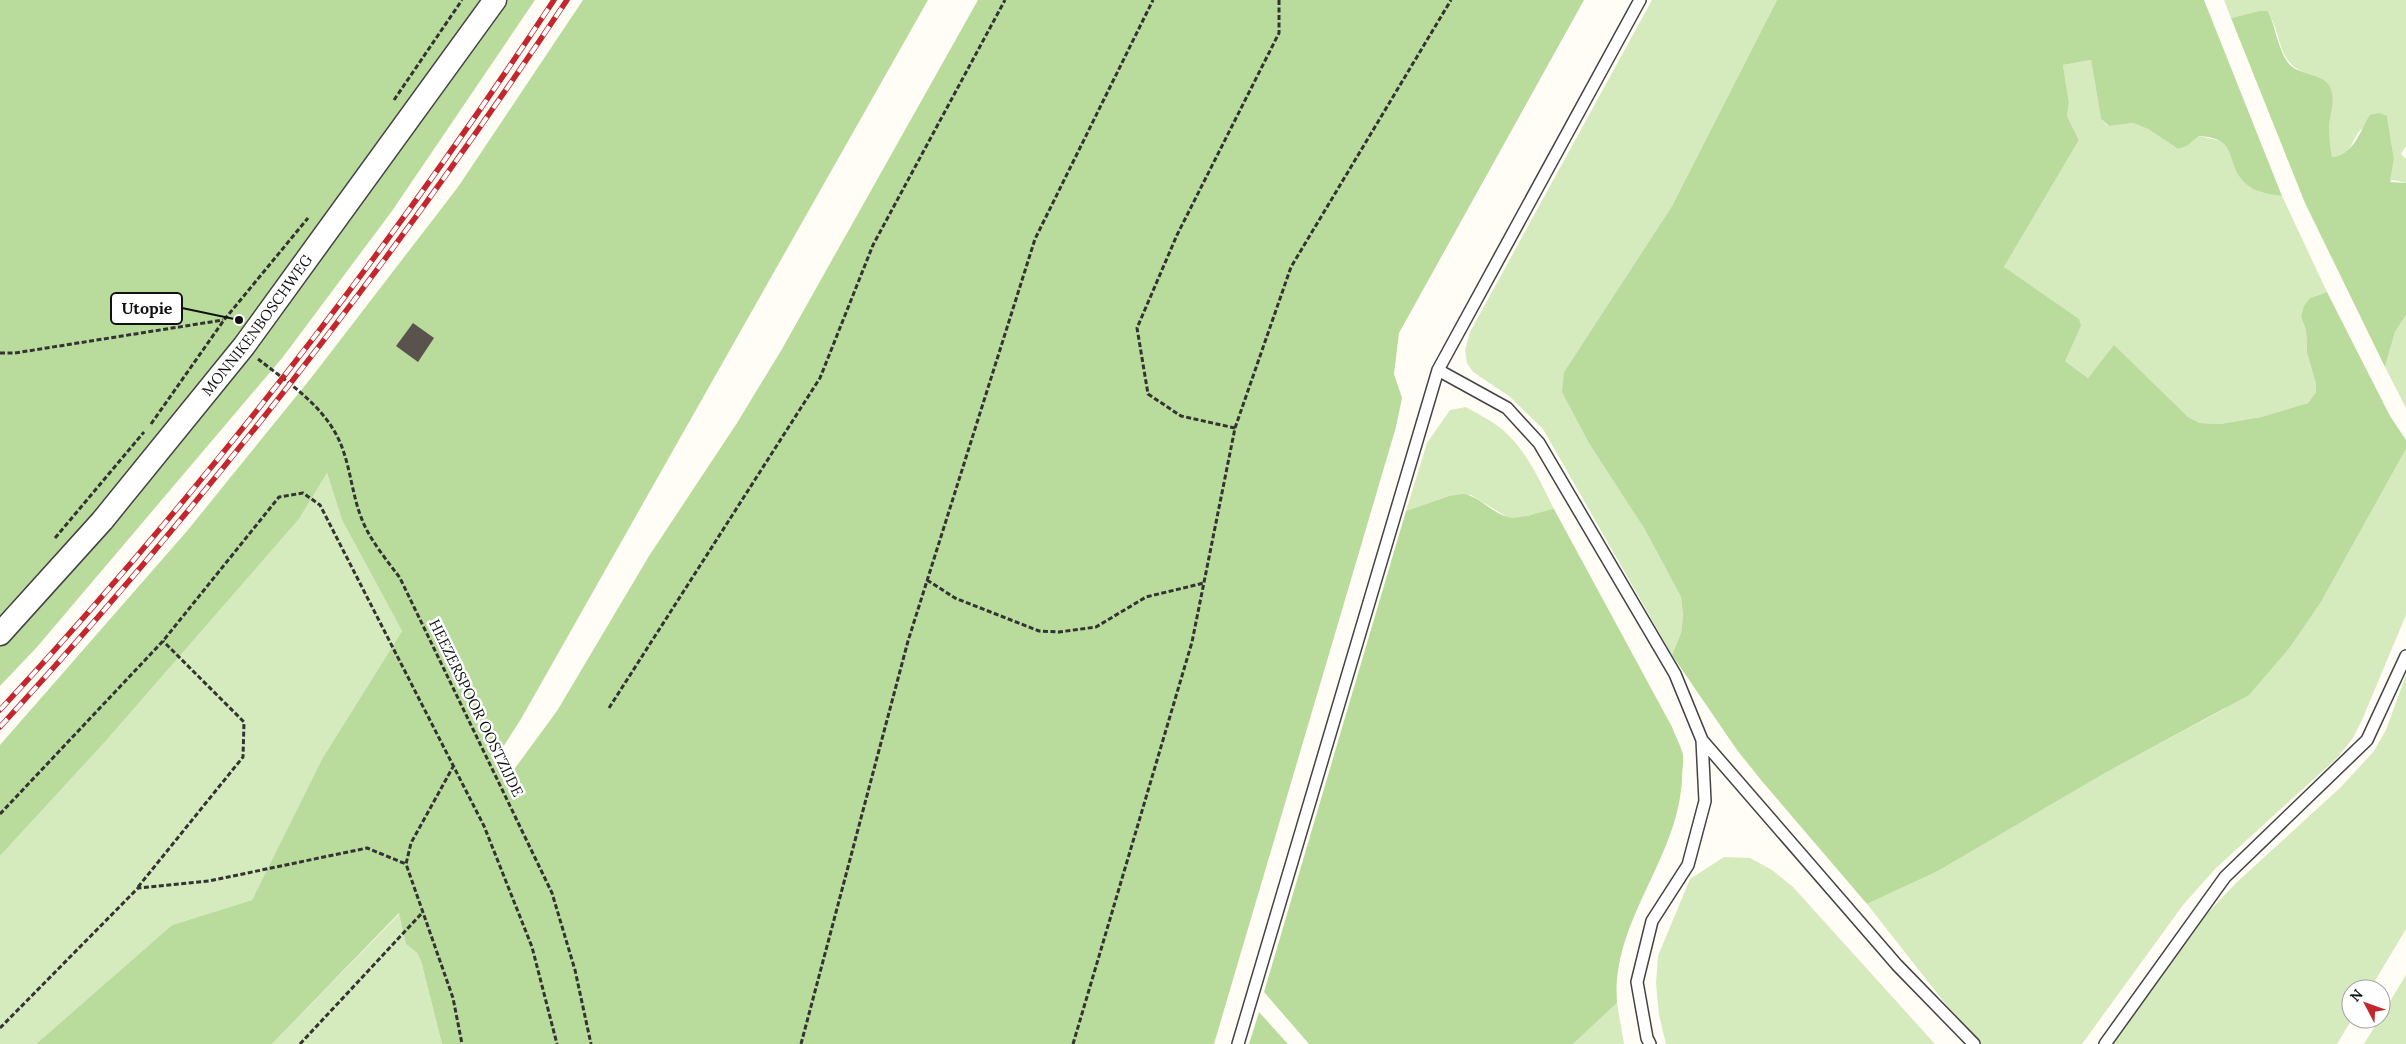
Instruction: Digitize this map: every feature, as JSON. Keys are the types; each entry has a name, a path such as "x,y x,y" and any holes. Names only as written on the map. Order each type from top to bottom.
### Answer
{"street":[{"name":"MONNIKENBOSCHWEG","path":"0,634 102,521 244,346 495,0"}],"lane":[{"path":"1238,1044 1438,370 1640,0"},
{"path":"1438,370 1507,408 1539,443 1675,674 1702,740 1897,965 1974,1044"},
{"path":"2105,1044 2225,877 2367,740 2406,656"},
{"path":"1650,1044 1647,1038 1637,982 1652,921 1688,865 1705,801 1702,740"}],"path":[{"path":"390,105 462,0"},
{"path":"609,708 820,378 873,246 1005,0"},
{"path":"800,1044 906,651 1035,239 1153,0"},
{"path":"1235,428 1181,416 1148,394 1137,328 1177,235 1279,33 1280,0"},
{"path":"1073,1044 1192,642 1235,428 1291,267 1452,0"},
{"path":"52,541 152,423 224,320 311,214"},
{"path":"0,353 14,353 224,320"},
{"name":"HEEZERSPOOR OOSTZIJDE","path":"244,346 307,398 337,436 346,459 361,517 382,553 400,578 552,893 576,970 591,1044"},
{"path":"0,814 163,641 279,498 303,493 320,505 484,826 532,947 557,1044"},
{"path":"927,580 964,602 1039,631 1059,632 1096,627 1146,597 1204,584"},
{"path":"0,1028 138,888 243,758 244,722 163,641"},
{"path":"454,765 411,843 406,864 453,998 462,1044"},
{"path":"138,888 209,881 367,848 406,864"},
{"path":"300,1044 422,912"}],"green space":[{"path":"0,0 535,0 392,211 283,357 37,647 0,686"},
{"path":"583,0 928,0 521,719 496,758 507,779 557,711 649,556 737,423 782,349 978,0 1584,0 1399,333 1394,374 1402,398 1396,427 1214,1044 442,1044 421,961 417,953 406,944 399,913 272,1044 36,1044 172,925 252,900 322,759 402,631 342,520 327,473 299,519 104,743 0,856 0,745 187,531 311,378 458,187"},
{"path":"1652,0 1777,0 1672,206 1564,372 1564,379 1618,485 1644,528 1681,597 1683,616 1681,633 1672,655 1543,429 1509,396 1473,372 1467,363 1465,350 1470,332"},
{"path":"1777,0 2204,0 2282,196 2258,191 2245,183 2235,167 2230,152 2221,141 2199,136 2187,146 2178,149 2148,129 2133,123 2109,126 2101,119 2091,60 2063,65 2069,103 2067,116 2079,140 2004,267 2079,319 2081,326 2065,361 2088,378 2114,345 2188,417 2200,423 2220,424 2261,417 2308,403 2316,392 2316,384 2307,353 2306,330 2301,317 2304,306 2310,298 2327,292 2390,416 2406,440 2406,449 2321,602 2291,646 2249,695 2105,773 1938,871 1867,904 1737,750 1672,655 1681,633 1683,616 1681,597 1644,528 1589,443 1562,392 1564,372 1672,206"},
{"path":"2224,0 2406,0 2406,146 2401,154 2406,159 2406,183 2393,180 2390,182 2394,159 2387,116 2362,129 2345,153 2332,157 2329,145 2329,124 2332,104 2323,81 2296,68 2289,61 2284,54 2268,11 2259,11 2231,18"},
{"path":"2259,11 2268,11 2280,46 2290,65 2300,71 2323,79 2330,87 2333,96 2329,126 2332,157 2339,156 2351,147 2370,115 2379,113 2387,116 2394,159 2390,182 2406,183 2406,315 2395,332 2385,367 2305,203 2231,18"},
{"path":"2091,60 2101,119 2108,126 2133,123 2148,129 2178,149 2187,146 2199,136 2222,141 2228,148 2235,166 2260,192 2282,196 2327,292 2310,298 2301,317 2306,330 2307,353 2316,384 2316,392 2308,403 2261,417 2220,424 2200,423 2188,417 2114,346 2088,378 2064,360 2081,326 2004,267 2079,140 2067,116 2069,103 2063,65"},
{"path":"2406,315 2406,408 2385,367 2395,332"},
{"path":"1466,407 1503,430 1512,438 1532,467 1554,509 1519,518 1507,517 1471,495 1449,496 1406,511 1427,443 1450,410"},
{"path":"2406,449 2406,615 2353,738 2337,758 2216,868 2183,905 2082,1044 1977,1044 1867,904 1938,871 2105,773 2224,709 2291,646 2321,602"},
{"path":"327,473 342,520 402,631 322,759 252,900 172,925 36,1044 0,1044 0,856 104,743 299,519"},
{"path":"1463,494 1475,498 1502,515 1513,518 1554,509 1672,727 1683,755 1678,808 1670,836 1624,944 1618,973 1617,1003 1573,1044 1309,1044 1264,992 1406,511 1449,496"},
{"path":"2406,675 2406,929 2376,979 2341,979 2341,1029 2346,1029 2337,1044 2111,1044 2199,922 2236,883 2341,787 2374,751 2386,730"},
{"path":"1724,857 1750,858 1772,870 1793,887 1935,1044 1666,1044 1659,1015 1656,983 1658,956 1690,879"},
{"path":"400,913 406,944 417,953 421,961 442,1044 272,1044"},
{"path":"2406,975 2406,1044 2364,1044 2373,1029 2391,1029 2391,1000"},
{"path":"1617,1003 1624,1044 1573,1044"},
{"path":"1259,1012 1288,1044 1249,1044"}],"building":[{"path":"413,323 434,338 418,362 396,346"}],"railway":[{"path":"0,710 76,627 221,455 292,366 427,185 554,0"},
{"path":"0,727 152,554 226,465 297,374 436,190 567,0"}],"place":[{"name":"Utopie","path":"239,320"}]}
